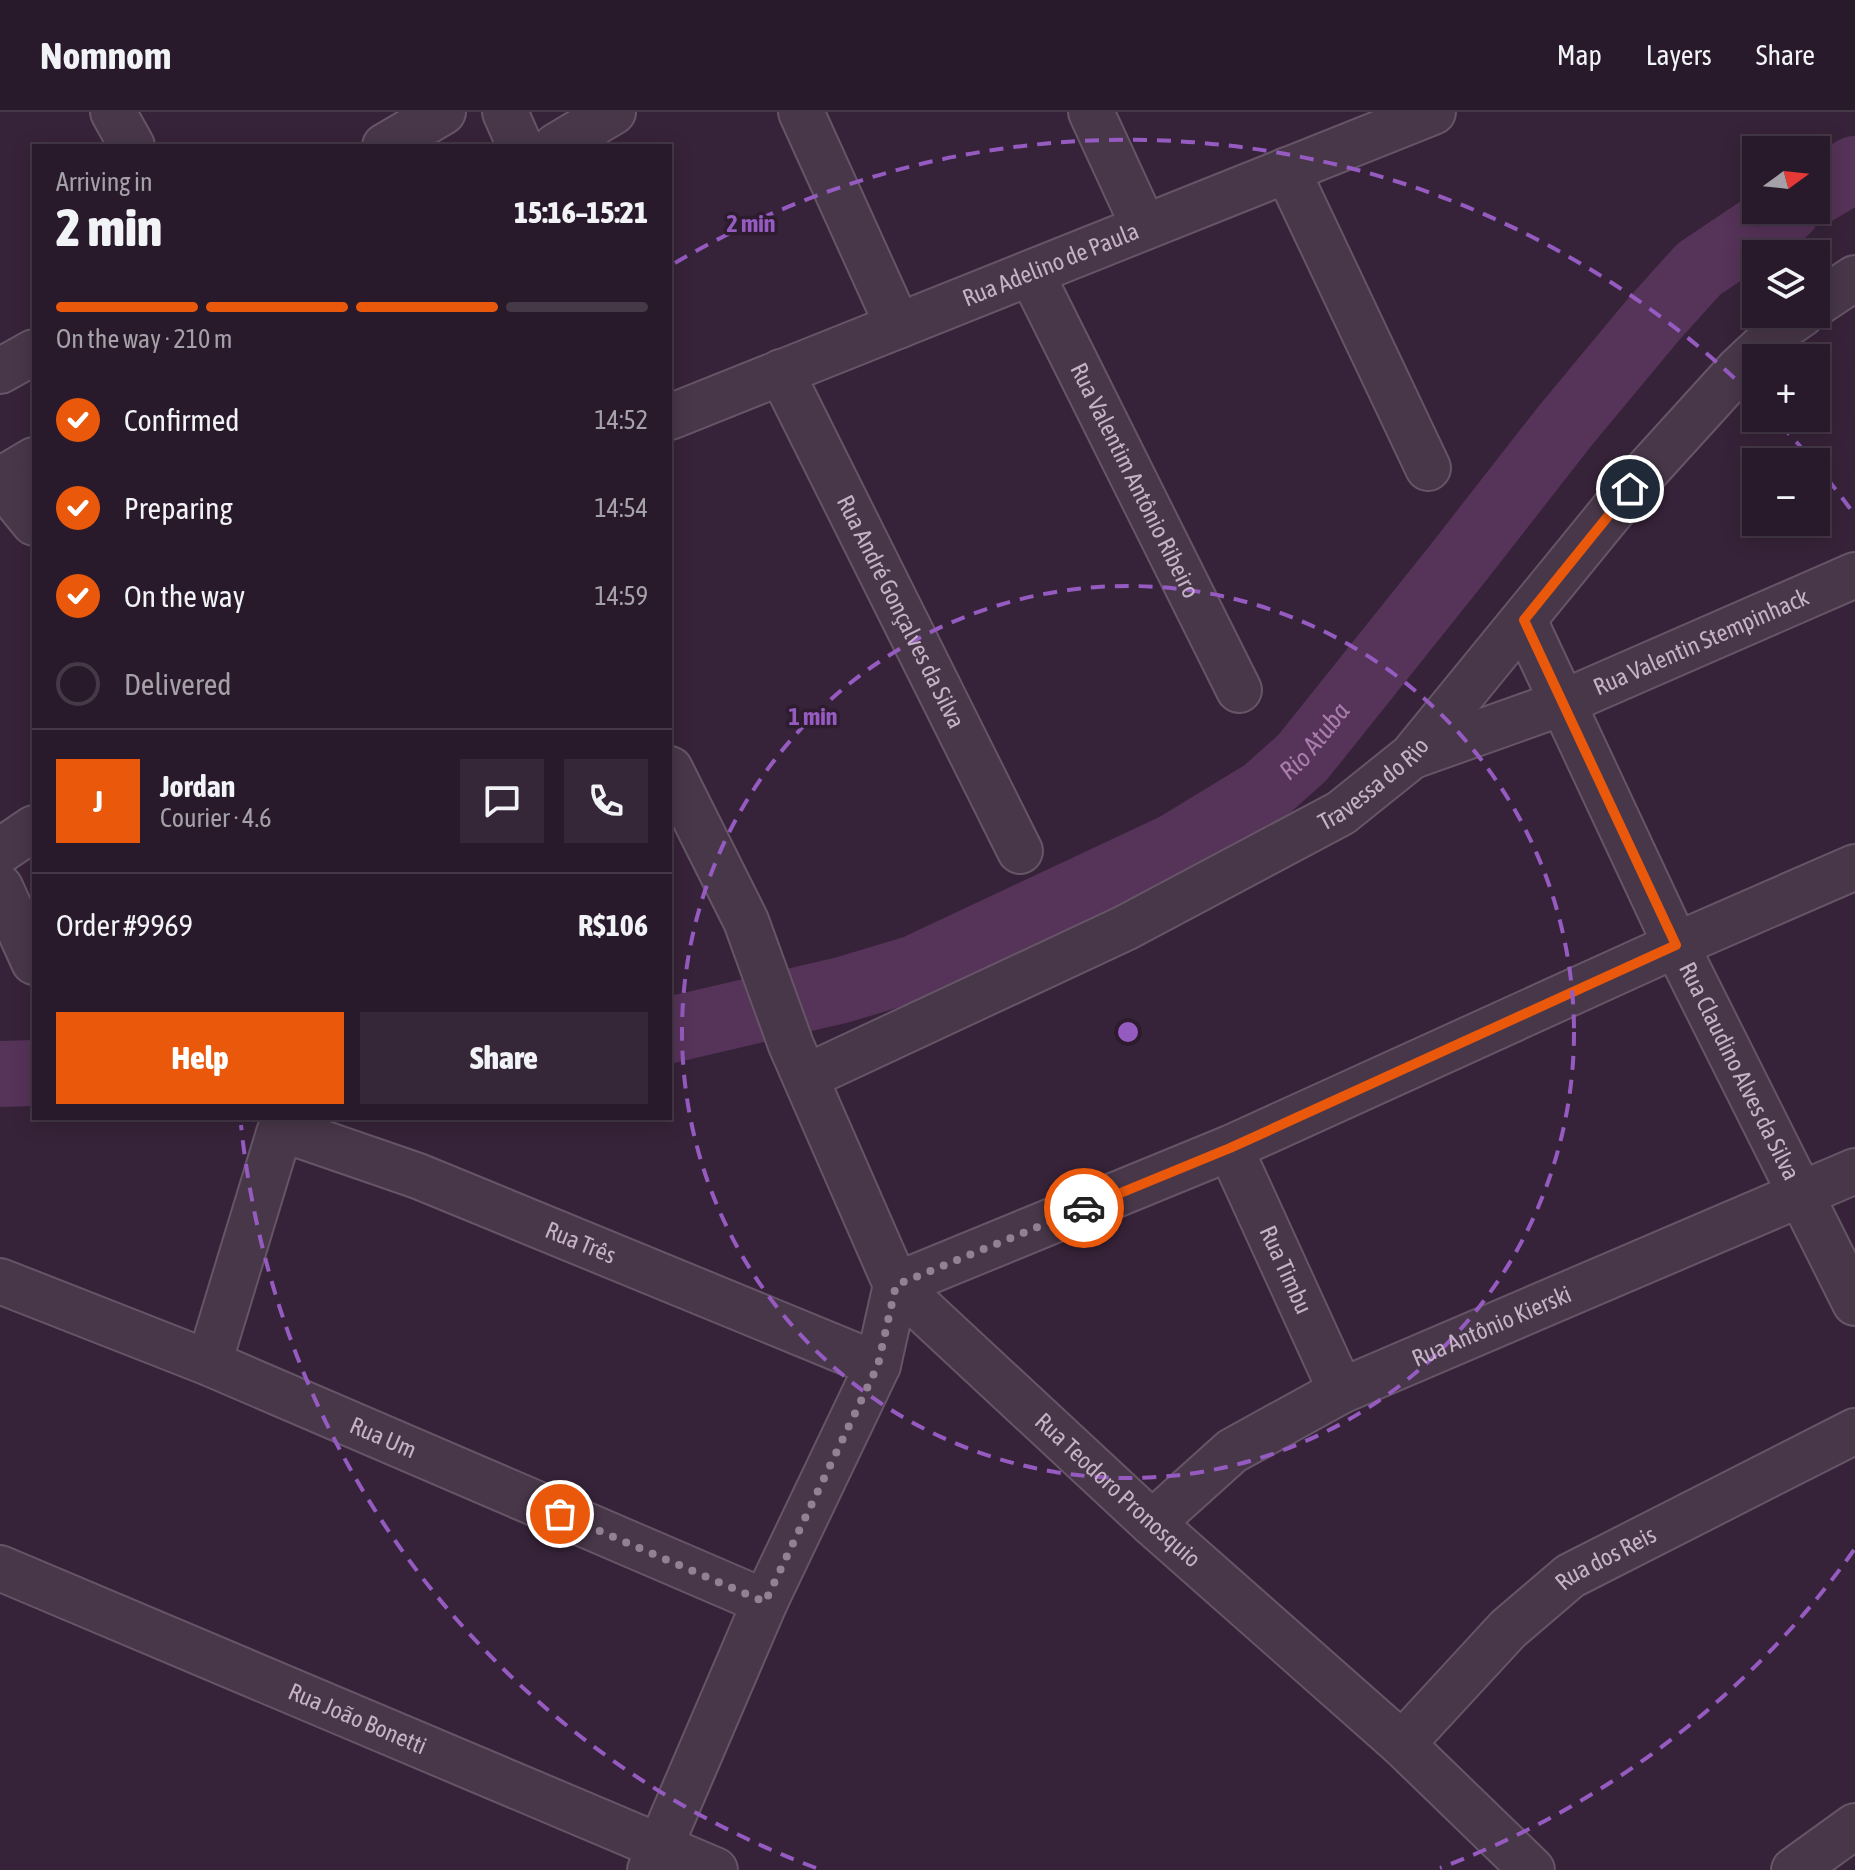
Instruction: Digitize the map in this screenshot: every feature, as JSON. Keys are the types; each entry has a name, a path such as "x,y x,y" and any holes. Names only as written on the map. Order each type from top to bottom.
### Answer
{"street":[{"path":"113,112 131,144"},
{"path":"388,144 443,112"},
{"path":"505,112 519,144"},
{"path":"559,144 613,112"},
{"path":"801,112 898,326"},
{"path":"1091,112 1144,227"},
{"name":"Rua Adelino de Paula","path":"672,416 1287,170 1383,121 1433,112"},
{"path":"1287,170 1428,468"},
{"name":"Rua Valentim Antônio Ribeiro","path":"1031,273 1239,690"},
{"path":"1830,295 1855,278"},
{"name":"Travessa do Rio","path":"798,1061 1125,928 1341,813 1412,756 1620,500 1739,369 1783,328"},
{"path":"0,371 32,353"},
{"name":"Rua André Gonçalves da Silva","path":"781,372 1020,851"},
{"path":"32,461 0,481 32,521"},
{"name":"Rua Valentin Stempinhack","path":"1412,756 1562,703 1855,575"},
{"name":"Rua Claudino Alves da Silva","path":"1524,620 1676,945 1855,1303"},
{"name":"Rua Teodoro Pronosquio","path":"672,773 754,941 798,1061 896,1285 1152,1523 1402,1744 1532,1870"},
{"path":"0,851 32,829"},
{"path":"655,1858 765,1602 878,1365 896,1285 1230,1148 1855,867"},
{"path":"0,887 32,958"},
{"name":"Rua Três","path":"209,1363 279,1133 302,1136 418,1176 878,1365"},
{"name":"Rua Timbu","path":"1230,1148 1341,1391"},
{"name":"Rua Antônio Kierski","path":"1152,1523 1232,1451 1341,1391 1855,1171"},
{"name":"Rua Um","path":"0,1281 209,1363 765,1602"},
{"name":"Rua dos Reis","path":"1402,1744 1508,1629 1570,1576 1855,1431"},
{"name":"Rua João Bonetti","path":"0,1568 655,1858 715,1870"},
{"path":"1794,1870 1855,1826"}],"waterway":[{"name":"Rio Atuba","path":"1830,184 1855,169"},
{"name":"Rio Atuba","path":"672,1030 842,990 915,968 1177,845 1264,792 1302,758 1653,320 1699,269 1766,224"},
{"name":"Rio Atuba","path":"0,1074 32,1073"}],"way so far":[{"path":"560,1514 765,1602 878,1365 896,1285 1084,1208"}],"route":[{"path":"1084,1208 1230,1148 1676,945 1524,620 1630,489"}]}
